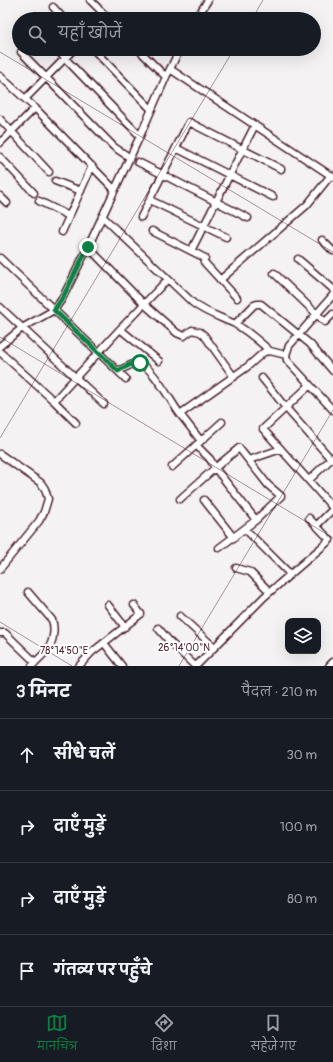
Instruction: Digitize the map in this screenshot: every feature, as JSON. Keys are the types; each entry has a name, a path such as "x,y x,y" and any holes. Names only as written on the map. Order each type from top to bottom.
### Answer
{"street":[{"path":"90,0 101,12"},
{"path":"200,12 208,0"},
{"path":"53,7 58,12"},
{"path":"25,56 114,147 129,157"},
{"path":"99,56 151,109"},
{"path":"145,56 166,77"},
{"path":"0,346 22,328 54,310 62,299 88,247 176,56"},
{"path":"25,99 64,58 140,136"},
{"path":"170,69 332,176 307,205 220,280"},
{"path":"0,76 35,108 114,189"},
{"path":"0,143 35,108"},
{"path":"0,119 49,172"},
{"path":"141,217 189,122 281,169"},
{"path":"192,251 255,125"},
{"path":"176,148 273,197"},
{"path":"0,157 34,193"},
{"path":"138,162 248,218"},
{"path":"62,232 92,166"},
{"path":"55,181 81,191"},
{"path":"0,196 7,203"},
{"path":"150,200 226,237"},
{"path":"39,201 69,216"},
{"path":"102,216 193,303 205,312 235,324 248,332 270,351"},
{"path":"152,231 192,251 205,260 220,280 237,298"},
{"path":"322,240 333,251"},
{"path":"88,247 144,304 182,336 192,330 200,332 204,335 234,377"},
{"path":"0,258 126,379"},
{"path":"298,259 333,290"},
{"path":"274,273 325,322 333,314"},
{"path":"54,401 120,329 168,280"},
{"path":"333,295 289,346 286,355 287,360 333,410"},
{"path":"235,324 254,306 261,304 310,344 333,371"},
{"path":"0,307 104,404"},
{"path":"120,329 159,361"},
{"path":"180,414 234,377 264,352 270,351 286,355"},
{"path":"0,352 76,423"},
{"path":"118,371 137,362 151,372 215,468 256,520"},
{"path":"262,378 286,408 332,458 309,480"},
{"path":"310,385 263,429 333,508 316,526"},
{"path":"172,467 222,422"},
{"path":"180,499 239,448 268,485 281,496 256,520 220,548"},
{"path":"249,460 281,449"},
{"path":"0,454 42,483 48,499 44,512 39,520 0,569"},
{"path":"204,500 234,538"},
{"path":"158,628 195,666 270,592 330,540 309,518"},
{"path":"245,528 290,574"},
{"path":"236,568 250,572 270,592"},
{"path":"0,633 2,632 7,636 33,664 49,649 52,642 54,625 52,620 28,592"},
{"path":"108,605 125,628"},
{"path":"79,666 92,652 142,614 134,605"},
{"path":"180,616 214,647"},
{"path":"104,644 122,666"},
{"path":"329,666 333,662"}],"route":[{"path":"88,247 62,299 54,310 118,371 130,364 137,362 140,363"}]}
